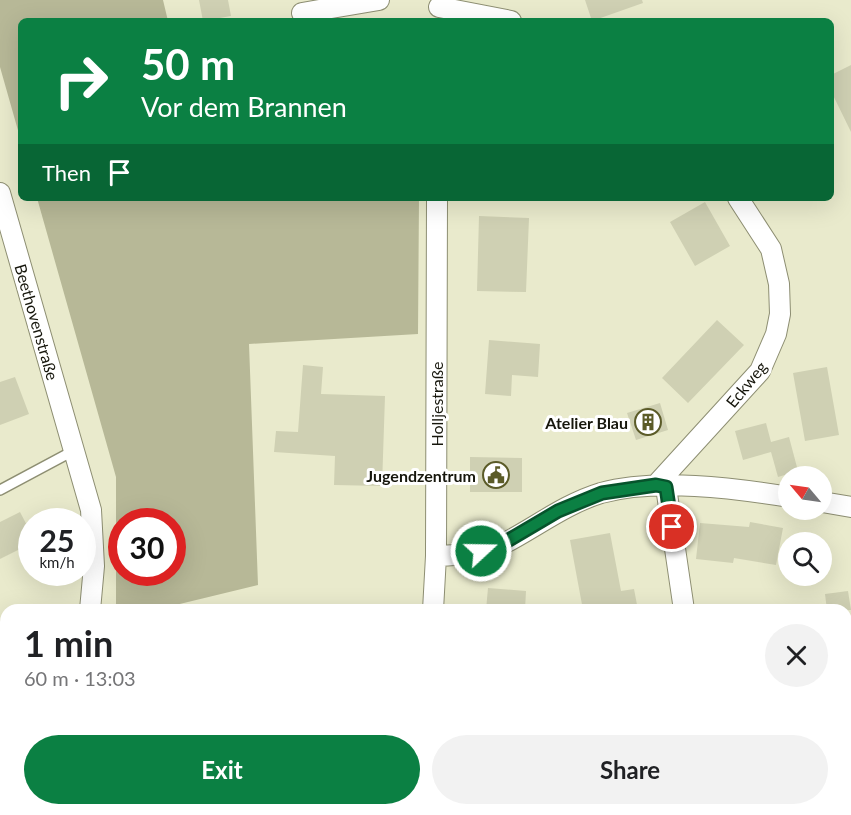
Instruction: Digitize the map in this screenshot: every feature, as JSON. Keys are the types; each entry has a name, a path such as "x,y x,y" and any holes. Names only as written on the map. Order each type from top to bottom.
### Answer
{"street":[{"path":"302,13 379,0"},
{"path":"439,9 493,18"},
{"name":"Beethovenstraße","path":"0,193 91,510 94,566 91,604"},
{"name":"Holljestraße","path":"433,604 436,556 437,201"},
{"name":"Eckweg","path":"661,486 760,371 777,334 780,314 779,284 771,249 740,201"},
{"path":"436,556 458,555 492,548 558,511 602,493 661,486 735,488 778,495"},
{"path":"661,486 683,604"},
{"path":"832,504 851,507"}],"lane":[{"path":"0,490 73,451"}],"green space":[{"path":"0,0 163,0 167,18 18,18 18,130 0,67"},
{"path":"38,201 419,201 418,334 249,344 258,585 180,604 116,604 116,586 186,586 186,508 116,508 116,477"}],"building":[{"path":"199,0 228,0 231,16 202,18"},
{"path":"585,0 642,0 643,3 600,18 591,18"},
{"path":"851,65 851,132 834,97 834,74"},
{"path":"705,202 730,246 695,266 670,222"},
{"path":"479,216 529,218 526,292 477,291"},
{"path":"717,320 744,345 688,403 662,378"},
{"path":"489,340 540,344 538,377 512,375 511,396 485,394"},
{"path":"303,365 323,367 321,394 385,396 382,486 334,485 335,456 274,452 276,431 298,432"},
{"path":"827,367 839,435 805,441 793,373"},
{"path":"15,377 29,414 0,425 0,382"},
{"name":"Atelier Blau","path":"660,403 668,430 636,440 627,413"},
{"path":"766,423 771,442 789,437 797,466 778,466 778,477 771,452 743,460 735,431"},
{"name":"Jugendzentrum","path":"470,457 522,458 522,492 470,492"},
{"path":"18,513 18,550 0,559 0,522"},
{"path":"750,522 783,528 782,532 778,532 776,565 734,558 733,563 696,559 700,523 749,527"},
{"path":"610,533 621,591 634,589 637,604 582,604 570,540"},
{"path":"488,588 526,591 525,604 487,604"},
{"path":"848,591 850,604 826,604 825,594"}],"place":[{"name":"Atelier Blau","path":"648,422"},
{"name":"Jugendzentrum","path":"496,475"}],"route":[{"path":"481,551 502,544 558,511 602,493 656,485 666,487 672,527"}]}
